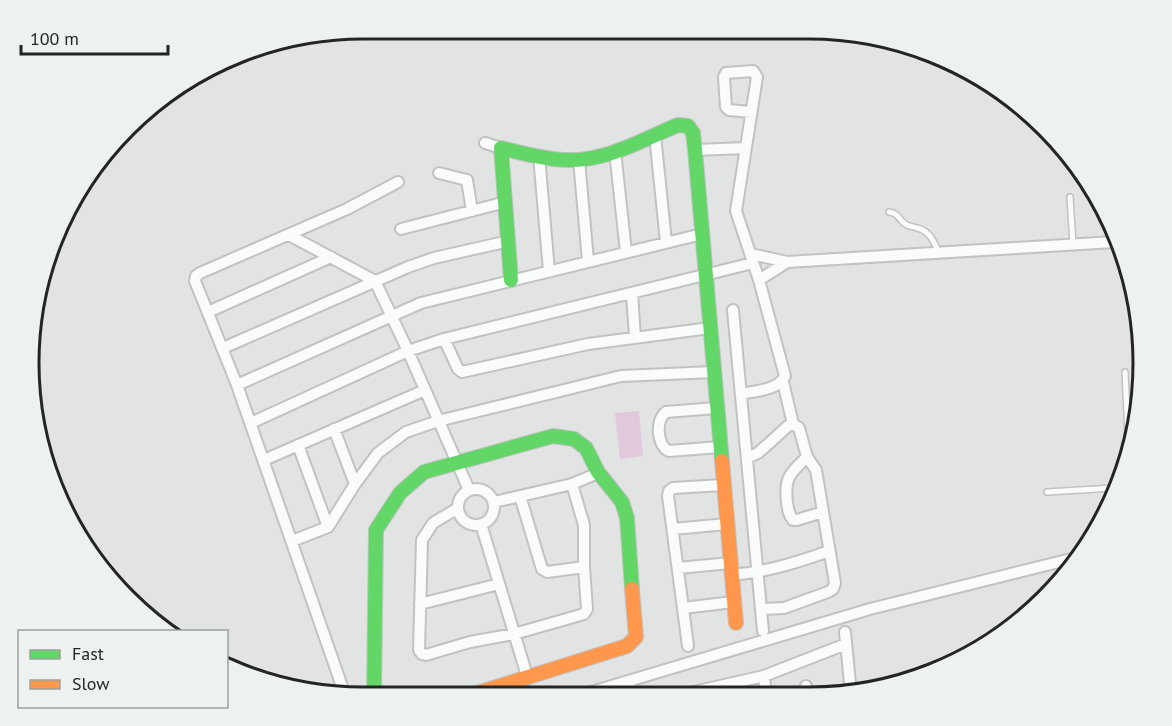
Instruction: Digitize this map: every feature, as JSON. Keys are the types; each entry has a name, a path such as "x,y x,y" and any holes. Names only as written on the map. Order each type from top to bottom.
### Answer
{"street":[{"path":"751,112 736,211 759,280 785,376 783,382 793,424 799,428 807,457 816,470 835,583 833,589 784,608 760,609"},
{"path":"485,143 539,156 579,160 615,151 678,125 688,126 693,133 736,623"},
{"path":"655,135 666,242"},
{"path":"501,148 512,280"},
{"path":"695,150 746,148"},
{"path":"615,151 626,252"},
{"path":"539,156 549,271"},
{"path":"579,160 588,261"},
{"path":"439,173 467,180 472,211"},
{"path":"342,686 251,423 195,281 196,276 347,209 399,182"},
{"path":"401,229 506,202"},
{"path":"289,234 375,281 469,490"},
{"path":"237,385 421,303 702,234"},
{"path":"223,348 408,267 434,258 508,241"},
{"path":"251,423 408,351 444,339 542,313 705,275 752,258 787,262 1109,242"},
{"path":"208,312 331,257"},
{"path":"759,280 787,262"},
{"path":"632,293 635,337"},
{"path":"733,310 763,631"},
{"path":"444,339 458,369 462,372 588,344 710,328"},
{"path":"292,541 328,527 354,484 378,453 406,432 438,421 621,376 713,372"},
{"path":"741,394 777,386 783,382"},
{"path":"264,460 425,390"},
{"path":"716,408 666,412 660,416 658,423 664,449 669,451 720,447"},
{"path":"747,458 758,453 793,424"},
{"path":"334,429 354,484"},
{"path":"374,687 376,530 400,494 424,472 553,436 565,435 576,438 590,452 598,472 623,501 627,518 636,638 627,646 500,687"},
{"path":"298,445 328,527"},
{"path":"807,457 788,477 785,486 789,516 797,520 823,512"},
{"path":"494,502 572,484 598,472"},
{"path":"458,508 433,523 422,540 419,650 426,655 584,614 587,609 584,525 572,484"},
{"path":"688,646 669,491 673,488 723,485"},
{"path":"479,489 488,493 494,502 494,511 489,519 481,524 473,525 465,522 460,516 458,508 460,497 469,490 479,489"},
{"path":"520,496 542,569 547,572 584,567"},
{"path":"481,524 528,679"},
{"path":"673,529 727,524"},
{"path":"678,568 730,569 757,573 791,565 829,551"},
{"path":"608,687 870,609 1066,560"},
{"path":"420,604 499,584"},
{"path":"683,608 733,602"},
{"path":"845,632 850,684"},
{"path":"725,687 739,681 764,676 846,644"},
{"path":"764,676 765,687"}],"lane":[{"path":"1070,197 1073,245"},
{"path":"889,212 897,215 903,223 910,227 926,231 939,253"},
{"path":"1125,372 1127,423"},
{"path":"1047,492 1107,488"}],"shaded area":[{"path":"639,411 643,456 620,459 615,413"}],"traffic: fast":[{"path":"511,280 501,148 552,159 583,159 625,148 678,125 688,126 693,133 695,150 722,461"},
{"path":"374,687 376,530 400,493 424,472 553,436 574,439 586,448 598,472 622,502 627,518 632,589"}],"traffic: slow":[{"path":"722,461 736,623"},
{"path":"496,687 627,646 636,637 632,589"}]}
